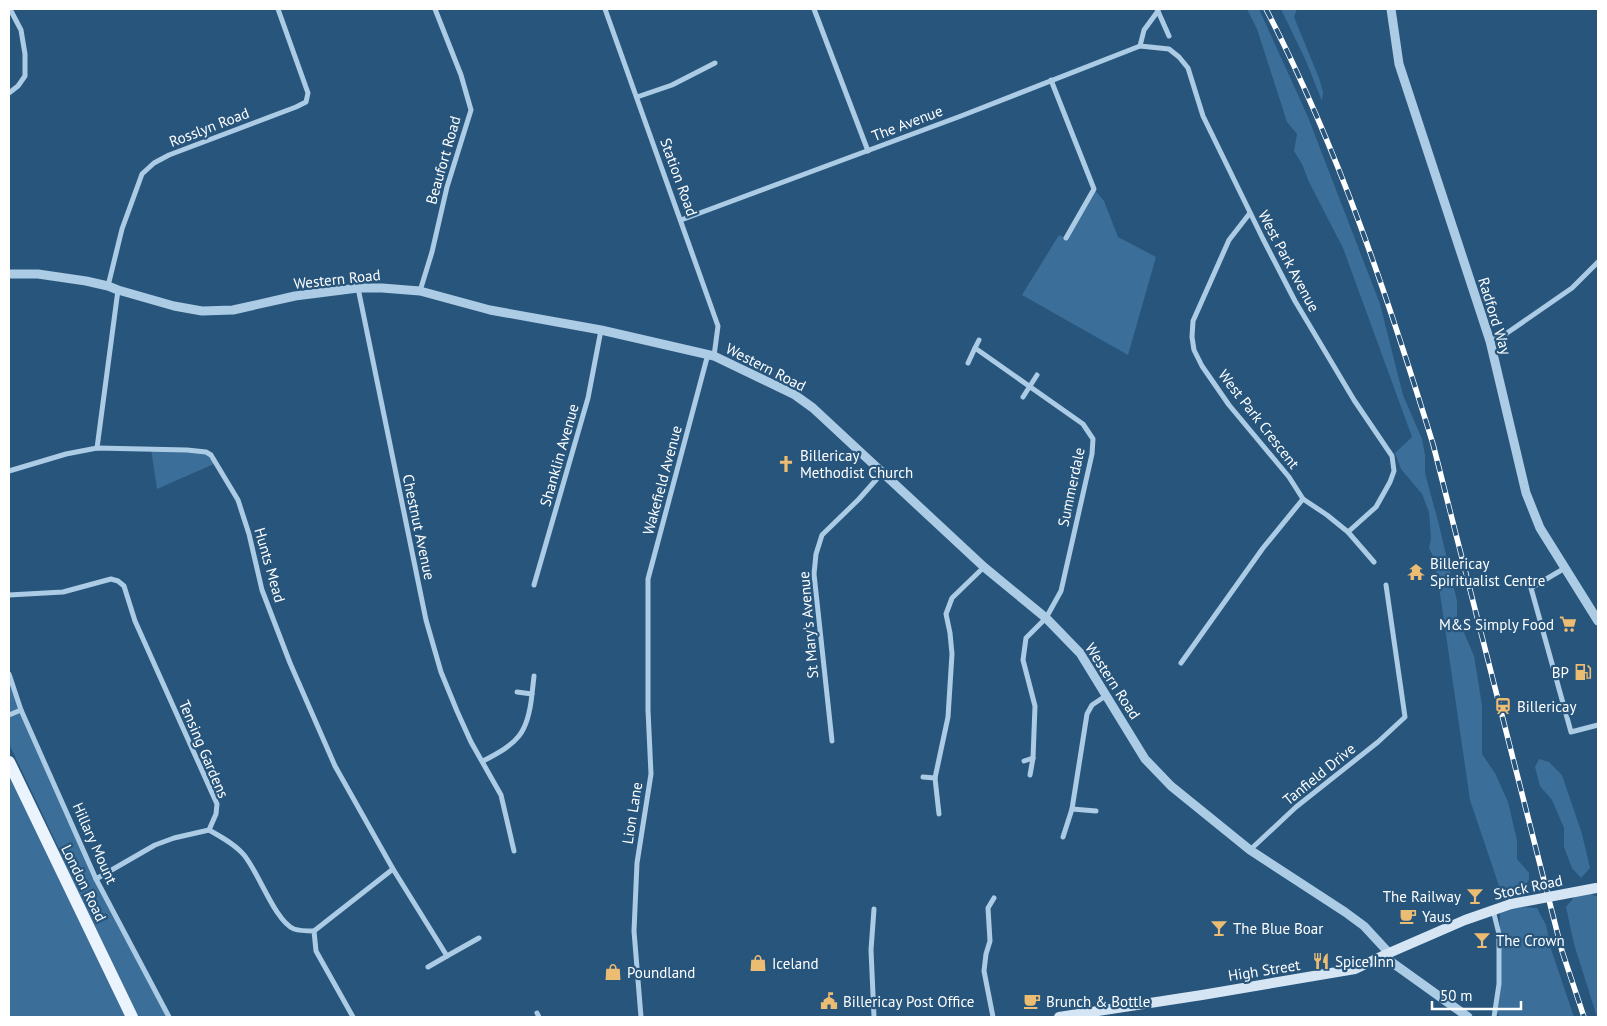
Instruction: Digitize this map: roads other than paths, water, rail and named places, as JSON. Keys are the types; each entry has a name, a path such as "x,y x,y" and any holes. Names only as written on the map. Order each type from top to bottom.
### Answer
{"main road":[{"name":"London Road","path":"9,762 132,1017"},
{"name":"Stock Road","path":"1465,920 1511,904 1597,888"},
{"name":"High Street","path":"1059,1017 1090,1015 1355,969 1465,920"}],"street":[{"path":"9,93 18,86 25,76 25,54 21,30 10,9"},
{"name":"Rosslyn Road","path":"108,286 122,229 142,174 154,162 306,102 308,93 278,9"},
{"name":"Beaufort Road","path":"420,291 432,252 447,187 470,110 461,75 435,9"},
{"name":"Station Road","path":"605,9 718,326 711,355"},
{"path":"814,9 868,151"},
{"name":"Radford Way","path":"1391,9 1399,64 1490,341 1526,493 1540,528 1598,621"},
{"path":"1157,10 1169,36"},
{"path":"1140,46 1144,30 1157,10"},
{"name":"The Avenue","path":"681,220 868,151 1140,46"},
{"name":"West Park Avenue","path":"1140,46 1169,49 1188,68 1203,116 1295,301 1354,400 1392,456 1394,471 1390,482 1376,506 1348,532"},
{"path":"637,97 672,85 715,63"},
{"path":"1051,80 1094,189 1066,238"},
{"name":"West Park Crescent","path":"1250,213 1229,240 1193,321 1192,337 1194,350 1212,382 1248,429 1289,477 1303,499 1348,532 1374,562"},
{"path":"1490,341 1507,333 1572,288 1598,262"},
{"name":"Western Road","path":"9,274 38,274 108,286 174,306 202,311 233,310 312,294 358,288 420,291 490,310 601,330 711,355 794,395 813,408 984,567 1046,618 1080,653 1146,759 1171,786 1250,850 1364,926 1386,954 1468,1017"},
{"name":"Chestnut Avenue","path":"358,288 426,620 447,688 471,742 501,795 514,851"},
{"path":"97,448 118,290"},
{"name":"Shanklin Avenue","path":"534,585 588,398 601,330"},
{"path":"968,363 979,340"},
{"name":"Summerdale","path":"975,348 1082,424 1093,440 1092,454 1061,591 1046,618 1026,638 1024,660 1035,706 1034,758 1030,775"},
{"name":"Wakefield Avenue","path":"649,613 648,579 711,355"},
{"path":"1023,398 1037,375"},
{"name":"Hunts Mead","path":"9,471 66,454 97,448 206,452 216,463 238,500 249,534 262,590 290,664 335,766 393,869 447,956"},
{"name":"St Mary's Avenue","path":"832,741 814,574 816,554 822,535 859,499 883,472"},
{"path":"1181,663 1263,548 1303,499"},
{"path":"939,814 935,778 948,717 952,654 946,614 952,598 984,567"},
{"path":"1565,568 1532,588 1571,732 1598,724"},
{"name":"Tensing Gardens","path":"9,595 63,592 111,579 118,580 124,586 139,629 217,804 216,814 209,830"},
{"name":"Tanfield Drive","path":"1250,850 1296,808 1378,742 1405,717 1386,585"},
{"name":"Lion Lane","path":"641,1017 634,931 637,863 651,774 648,710 649,613"},
{"name":"Hillary Mount","path":"9,674 21,710 96,879 169,1017"},
{"path":"483,762 507,749 520,734 530,716 534,676"},
{"path":"516,692 532,694"},
{"path":"1064,837 1072,809 1086,714 1092,705 1107,695"},
{"path":"9,715 21,710"},
{"path":"1024,761 1034,758"},
{"path":"923,777 935,778"},
{"path":"1072,809 1096,811"},
{"path":"96,879 155,844 209,830 232,844 242,853 255,872 279,916 286,923 294,929 314,931 393,869"},
{"path":"993,1017 984,971 990,941 988,908 994,898"},
{"path":"874,909 870,950 874,1017"},
{"path":"1493,909 1499,934 1499,984 1494,1017"},
{"path":"314,931 316,951 353,1017"},
{"path":"428,967 479,938"}],"railway":[{"path":"1266,9 1292,61 1338,168 1379,278 1416,388 1433,444 1562,951 1584,1017"}],"place":[{"name":"Billericay Methodist Church","path":"786,464"},
{"name":"Billericay Spiritualist Centre","path":"1416,572"},
{"name":"M&S Simply Food","path":"1568,624"},
{"name":"BP","path":"1583,672"},
{"name":"Billericay","path":"1503,706"},
{"name":"The Railway","path":"1475,896"},
{"name":"Yaus","path":"1408,916"},
{"name":"The Blue Boar","path":"1219,928"},
{"name":"The Crown","path":"1482,940"},
{"name":"Spice Inn","path":"1321,961"},
{"name":"Iceland","path":"758,963"},
{"name":"Poundland","path":"613,972"},
{"name":"Billericay Post Office","path":"829,1001"},
{"name":"Brunch & Bottle","path":"1032,1001"}]}
